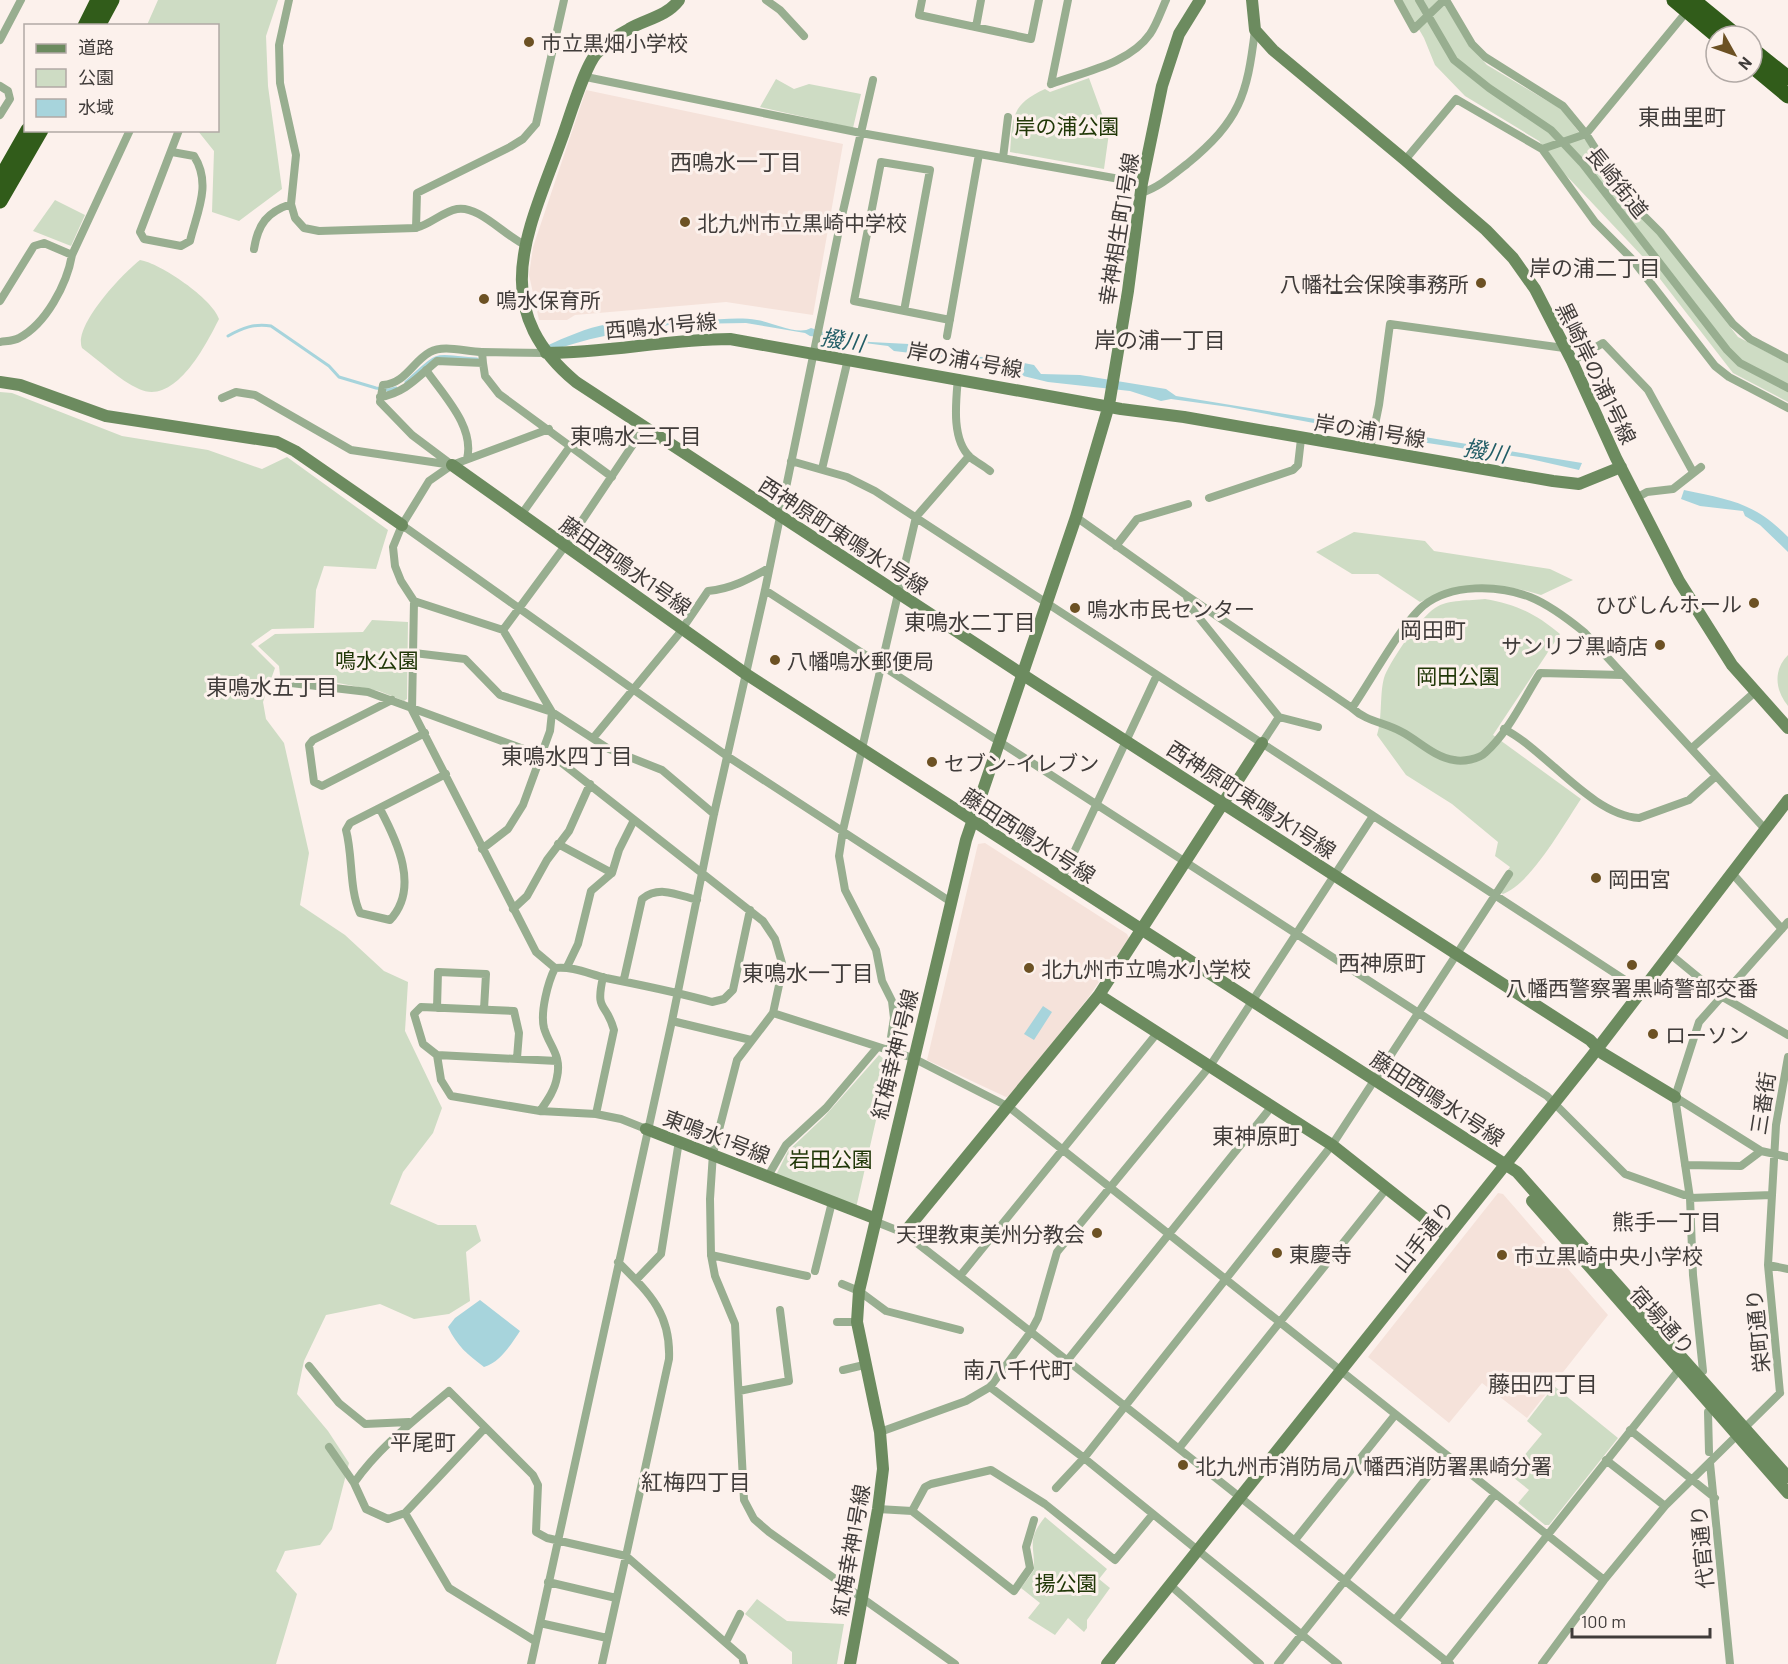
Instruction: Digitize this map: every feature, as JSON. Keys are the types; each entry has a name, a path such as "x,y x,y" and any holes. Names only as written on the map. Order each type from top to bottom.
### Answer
{"highway":[{"path":"86,24 98,0"},
{"path":"99,24 112,0"},
{"path":"1674,0 1692,3 1721,24"},
{"path":"1692,3 1708,24"},
{"path":"1764,59 1788,78"},
{"path":"1764,76 1788,96"},
{"path":"0,179 27,132"},
{"path":"0,201 40,132"}],"street":[{"path":"289,0 279,45 280,83 296,155 291,204 295,218 304,228 319,231 416,228 430,224 443,214 458,209 473,209 507,236 525,245"},
{"path":"416,228 417,193 510,147 523,139 536,124 564,0"},
{"name":"西神原町東鳴水1号線","path":"679,0 674,7 652,20 630,28 610,42 595,56 586,77 525,245 520,276 526,317 546,353 576,382 644,428 1675,1097"},
{"path":"766,0 780,10 804,36"},
{"path":"922,0 919,15 1031,39 1039,0"},
{"path":"976,27 981,0"},
{"path":"1068,0 1051,84 1106,64 1139,47 1150,34 1166,0"},
{"name":"幸神相生町1号線","path":"1022,674 1076,517 1109,405 1142,188 1170,59 1179,34 1200,0"},
{"path":"586,77 861,133 1003,158 1153,190 1181,169 1229,124 1248,82 1255,30 1252,0"},
{"path":"1398,0 1414,28 1445,0 1472,44 1496,64 1563,106 1586,134 1629,201 1660,232 1733,324 1750,339 1788,359"},
{"name":"長崎街道","path":"1419,0 1430,15 1454,60 1489,88 1551,130 1583,164 1727,350 1740,363 1788,388"},
{"path":"0,39 18,1"},
{"path":"1542,149 1586,134 1692,3"},
{"name":"黒崎岸の浦1号線","path":"1255,30 1273,50 1486,230 1513,258 1535,289 1572,361 1621,467 1690,600 1732,665 1788,728"},
{"path":"531,1664 646,1129 672,1021 714,814 770,568 841,220 873,80"},
{"path":"0,86 8,91 10,99 0,115"},
{"path":"1405,160 1456,99 1542,149 1595,222 1632,259 1715,366 1729,377 1788,408"},
{"path":"1003,158 1008,117"},
{"path":"0,342 18,338 46,314 70,267 72,255 129,132"},
{"path":"172,152 194,156 200,166 204,191 190,241 181,246 144,239 140,232 178,132"},
{"path":"947,336 979,154"},
{"path":"904,311 930,171 881,162 854,301 904,311 950,320"},
{"path":"254,249 256,233 268,214 291,204"},
{"path":"841,220 868,227"},
{"path":"0,301 34,246 44,243 72,255"},
{"path":"1371,444 1390,324 1564,348"},
{"name":"西鳴水1号線","path":"546,353 617,350 693,339 730,339 815,350"},
{"path":"1572,361 1603,343 1648,390 1697,469 1673,489 1647,492 1638,497"},
{"path":"381,392 400,380 429,352 441,348 482,352 546,353"},
{"name":"岸の浦4号線","path":"815,350 848,359 1109,405"},
{"path":"482,352 485,376 499,394 612,477"},
{"path":"822,469 848,359"},
{"path":"381,392 395,395 407,388 426,370 443,360 458,363 483,363"},
{"path":"426,370 468,433 470,446 467,459"},
{"path":"958,378 954,413 958,432 969,456 990,471"},
{"path":"0,382 20,385 106,416 277,442 295,451 521,608 727,756 951,903"},
{"path":"222,398 236,392 255,395 351,450 452,465"},
{"path":"381,392 380,402 386,410 412,435 452,465"},
{"name":"岸の浦1号線","path":"1109,405 1301,439 1371,444 1568,484 1579,484 1621,467"},
{"path":"503,630 565,546 644,428"},
{"path":"549,429 452,465 429,481 402,525 393,547 395,566 401,581 414,601 412,710 536,952 555,968 567,967 603,978 624,980 712,1002 724,999 733,990 750,910"},
{"path":"1209,498 1293,470 1298,465 1301,439"},
{"path":"521,515 571,445"},
{"path":"889,1050 894,1018 892,1001 882,981 876,950 845,890 839,856 843,830 916,517 969,456"},
{"path":"791,461 847,477 875,491 1642,991"},
{"name":"藤田西鳴水1号線","path":"452,465 746,674 1252,1002 1374,1078 1504,1165"},
{"path":"1116,546 1137,519 1188,504"},
{"path":"1076,517 1352,708 1366,720 1400,731 1433,752 1455,760 1485,754 1540,673 1623,675"},
{"path":"594,737 678,635 681,627 708,591 724,590 770,568"},
{"path":"1352,708 1406,627 1423,606 1453,592 1489,589 1511,591 1532,597 1567,618 1584,632 1692,747 1764,829"},
{"path":"765,590 1555,1102 1625,1174 1689,1196 1772,1195"},
{"path":"1186,595 1192,609 1279,717 1318,727"},
{"path":"414,601 503,630 552,711 550,731 543,755 524,805 508,829 483,849"},
{"path":"414,653 465,659 500,695 552,711 609,748 662,770 714,814"},
{"name":"紅梅幸神1号線","path":"850,1664 879,1509 883,1469 880,1432 864,1365 857,1322 859,1291 874,1218 966,840 974,822 1022,674"},
{"path":"1062,878 1157,675"},
{"path":"291,683 368,692 562,763 764,921 775,939 782,963 773,1013 737,1060 712,1153 711,1255 716,1276 735,1324 744,1500 754,1519 955,1664"},
{"path":"1692,747 1755,692"},
{"path":"392,700 313,740 309,745 314,782 322,786 424,733"},
{"path":"904,1233 1099,995 1279,717"},
{"path":"1504,729 1601,803 1630,817 1639,818 1689,800 1716,776"},
{"path":"380,809 400,848 405,873 399,911 390,920 360,913 356,904 351,850 346,830 350,823 446,774"},
{"path":"513,909 539,880 558,844 569,831 590,784"},
{"name":"山手通り","path":"1764,829 1788,791"},
{"name":"山手通り","path":"1107,1664 1555,1102 1788,800"},
{"path":"880,1432 966,1401 990,1387 1030,1333 1044,1303 1052,1264 1057,1252 1112,1188 1210,1066 1373,816"},
{"path":"567,967 578,944 591,891 612,873 619,850 634,820"},
{"path":"558,844 612,873"},
{"path":"1703,1371 1693,1275 1689,1196 1675,1097 1695,1028 1785,925 1731,872"},
{"path":"1056,1488 1084,1458 1332,1145 1509,874"},
{"path":"624,980 642,899 651,892 660,890 697,900"},
{"path":"1670,954 1721,996 1788,1035"},
{"path":"540,1111 554,1089 558,1076 555,1048 544,1028 543,1015 555,968"},
{"path":"437,1008 438,972 486,974 484,1009"},
{"path":"596,1114 614,1029 610,1018 601,1008 599,997 603,978"},
{"path":"1099,995 1332,1145 1447,1236"},
{"path":"517,1058 519,1033 514,1011 421,1007 414,1014 423,1044 437,1055 557,1061"},
{"path":"773,1013 876,1048 913,1058 1009,1107 1604,1580"},
{"path":"672,1021 751,1040"},
{"path":"960,1276 1158,1032"},
{"path":"768,1176 786,1145 826,1108 876,1048"},
{"path":"437,1055 441,1080 451,1096 540,1111 596,1114 621,1119 646,1129"},
{"name":"三番街","path":"1773,1154 1778,1105 1788,1057"},
{"path":"1675,1097 1761,1152 1788,1157"},
{"path":"1066,1362 1272,1106"},
{"name":"東鳴水1号線","path":"646,1129 874,1218"},
{"path":"636,1280 661,1254 679,1141"},
{"path":"1685,1165 1741,1166 1761,1152"},
{"name":"栄町通り","path":"1773,1154 1768,1265 1784,1394"},
{"name":"宿場通り","path":"1504,1165 1517,1172 1684,1364 1741,1431 1788,1493"},
{"path":"1180,1447 1387,1188"},
{"path":"711,1255 811,1273 832,1202"},
{"path":"874,1218 879,1223 904,1233 960,1276 983,1301 1125,1404 1447,1663 1546,1534 1684,1364"},
{"path":"602,1664 669,1359 670,1339 664,1316 636,1280 618,1262"},
{"name":"栄町通り","path":"1768,1265 1788,1269"},
{"path":"842,1284 859,1291 886,1311 960,1330"},
{"path":"739,1392 789,1381 780,1310"},
{"path":"837,1322 857,1322"},
{"path":"309,1365 339,1403 365,1424 409,1422"},
{"path":"843,1370 864,1365"},
{"path":"990,1387 1084,1458 1338,1664"},
{"path":"354,1483 372,1457 409,1422 449,1391 533,1475 538,1485 536,1532 557,1540 626,1556 726,1642 742,1657 744,1664"},
{"path":"1542,1664 1604,1580 1665,1506 1741,1431 1784,1394"},
{"path":"1708,1412 1708,1452"},
{"path":"1295,1540 1395,1414"},
{"path":"329,1447 354,1483 366,1509 388,1519 405,1513 485,1428"},
{"path":"1630,1430 1715,1498"},
{"name":"宿場通り","path":"1741,1431 1788,1477"},
{"path":"1278,1664 1445,1455"},
{"path":"1606,1460 1665,1506"},
{"name":"代官通り","path":"1710,1463 1730,1664"},
{"path":"912,1511 926,1487 931,1484 991,1470 1045,1504 1115,1560 1153,1514"},
{"path":"1395,1620 1495,1494"},
{"path":"879,1509 912,1511 1014,1592 1030,1568 1026,1547 1034,1520"},
{"path":"405,1513 449,1588 535,1641"},
{"path":"548,1582 616,1598"},
{"path":"1170,1585 1260,1664"},
{"path":"726,1642 740,1614"},
{"path":"540,1623 607,1638"}],"shaded area":[{"name":"北九州市立黒崎中学校","path":"586,90 843,144 813,315 726,302 575,315 567,320 539,320 529,275 533,247"},
{"name":"北九州市立鳴水小学校","path":"985,843 1127,934 1129,938 1088,998 1010,1096 1006,1097 927,1060 978,844"},
{"name":"市立黒崎中央小学校","path":"1498,1193 1503,1194 1608,1315 1527,1418 1482,1383 1449,1423 1368,1357"}],"green space":[{"path":"158,0 278,0 266,36 268,86 282,189 239,221 212,212 214,151 199,132 219,132 219,24 147,24"},
{"path":"1402,0 1442,0 1469,46 1487,65 1561,109 1738,337 1788,363 1788,402 1733,373 1643,257 1563,172 1539,141 1465,96 1435,65 1424,38"},
{"name":"岸の浦公園","path":"1089,78 1109,133 1104,169 1010,152 1013,121 1019,107 1025,101 1045,89 1050,92"},
{"path":"776,79 794,89 809,84 861,94 853,128 760,107"},
{"path":"55,200 85,215 71,246 33,231"},
{"path":"140,260 160,268 185,283 207,302 219,319 188,370 165,389 152,392 139,389 124,381 82,348 81,338 101,301"},
{"path":"0,392 12,393 122,436 208,450 262,469 287,457 388,530 376,569 324,566 316,590 314,628 272,629 251,644 275,668 263,702 266,719 284,743 309,853 300,905 345,935 384,971 408,982 405,1031 442,1108 433,1133 403,1172 390,1204 438,1225 476,1225 481,1241 466,1252 470,1301 449,1314 414,1319 380,1304 326,1315 304,1361 297,1394 328,1431 349,1463 332,1529 320,1545 285,1551 276,1571 297,1594 276,1664 0,1664"},
{"path":"1354,532 1425,541 1434,551 1550,569 1573,580 1541,595 1510,588 1480,586 1450,591 1420,602 1378,574 1352,574 1316,552"},
{"name":"岡田公園","path":"1485,599 1525,611 1560,634 1493,735 1581,799 1536,866 1514,888 1503,894 1495,890 1510,867 1495,856 1498,842 1452,804 1406,775 1377,735 1385,675 1414,629 1440,605"},
{"name":"鳴水公園","path":"372,620 408,622 407,699 404,701 379,691 333,682 325,684 292,680 281,684 279,666 258,646 275,634 363,632"},
{"path":"1788,655 1788,706 1778,687 1778,674"},
{"name":"岩田公園","path":"879,1055 889,1063 856,1208 776,1175 788,1151 824,1117"},
{"path":"1554,1386 1618,1438 1549,1525 1545,1525 1518,1503 1529,1490 1509,1474 1542,1434 1527,1421"},
{"name":"揚公園","path":"1045,1517 1107,1569 1099,1579 1110,1588 1087,1620 1087,1628 1084,1632 1068,1618 1055,1635 1028,1618 1040,1603 1021,1588 1034,1570 1033,1537"},
{"path":"757,1599 787,1621 844,1624 837,1664 792,1664 792,1652 745,1614"}],"water":[{"name":"撥川","path":"678,317 697,320 737,318 763,321 792,330 811,328 870,342 909,344 953,356 984,357 993,364 1010,368 1019,362 1034,365 1041,374 1080,375 1166,389 1176,396 1582,463 1579,470 1526,458 1388,437 1229,407 1171,399 1161,401 1130,391 1048,382 944,357 894,351 888,346 810,336 805,333 746,323 676,323 603,336 549,352 546,346 600,326 661,321"},
{"path":"1684,490 1741,504 1764,516 1788,537 1788,552 1760,525 1745,516 1743,511 1700,506 1681,499"},
{"path":"1043,1006 1052,1012 1034,1040 1024,1034"},
{"path":"480,1300 520,1331 496,1361 484,1367 463,1350 448,1327 455,1318"}],"waterway":[{"path":"228,336 249,327 271,326 329,366 339,377 376,388 388,390 396,388"},
{"path":"406,382 437,357 477,359"}],"place":[{"name":"市立黒畑小学校","path":"529,42"},
{"name":"北九州市立黒崎中学校","path":"685,222"},
{"name":"八幡社会保険事務所","path":"1481,283"},
{"name":"鳴水保育所","path":"484,299"},
{"name":"ひびしんホール","path":"1754,603"},
{"name":"鳴水市民センター","path":"1075,608"},
{"name":"サンリブ黒崎店","path":"1660,645"},
{"name":"八幡鳴水郵便局","path":"775,660"},
{"name":"セブン-イレブン","path":"932,762"},
{"name":"岡田宮","path":"1596,878"},
{"name":"八幡西警察署黒崎警部交番","path":"1632,965"},
{"name":"北九州市立鳴水小学校","path":"1029,968"},
{"name":"ローソン","path":"1653,1034"},
{"name":"天理教東美州分教会","path":"1097,1233"},
{"name":"東慶寺","path":"1277,1253"},
{"name":"市立黒崎中央小学校","path":"1502,1255"},
{"name":"北九州市消防局八幡西消防署黒崎分署","path":"1183,1465"}],"district":[{"name":"東曲里町","path":"1682,116"},
{"name":"西鳴水一丁目","path":"736,161"},
{"name":"岸の浦二丁目","path":"1595,267"},
{"name":"岸の浦一丁目","path":"1160,339"},
{"name":"東鳴水三丁目","path":"636,435"},
{"name":"東鳴水二丁目","path":"970,621"},
{"name":"岡田町","path":"1433,629"},
{"name":"東鳴水五丁目","path":"272,686"},
{"name":"東鳴水四丁目","path":"567,755"},
{"name":"西神原町","path":"1382,962"},
{"name":"東鳴水一丁目","path":"808,972"},
{"name":"東神原町","path":"1256,1135"},
{"name":"熊手一丁目","path":"1667,1221"},
{"name":"南八千代町","path":"1018,1369"},
{"name":"藤田四丁目","path":"1543,1383"},
{"name":"平尾町","path":"423,1441"},
{"name":"紅梅四丁目","path":"696,1481"}]}
